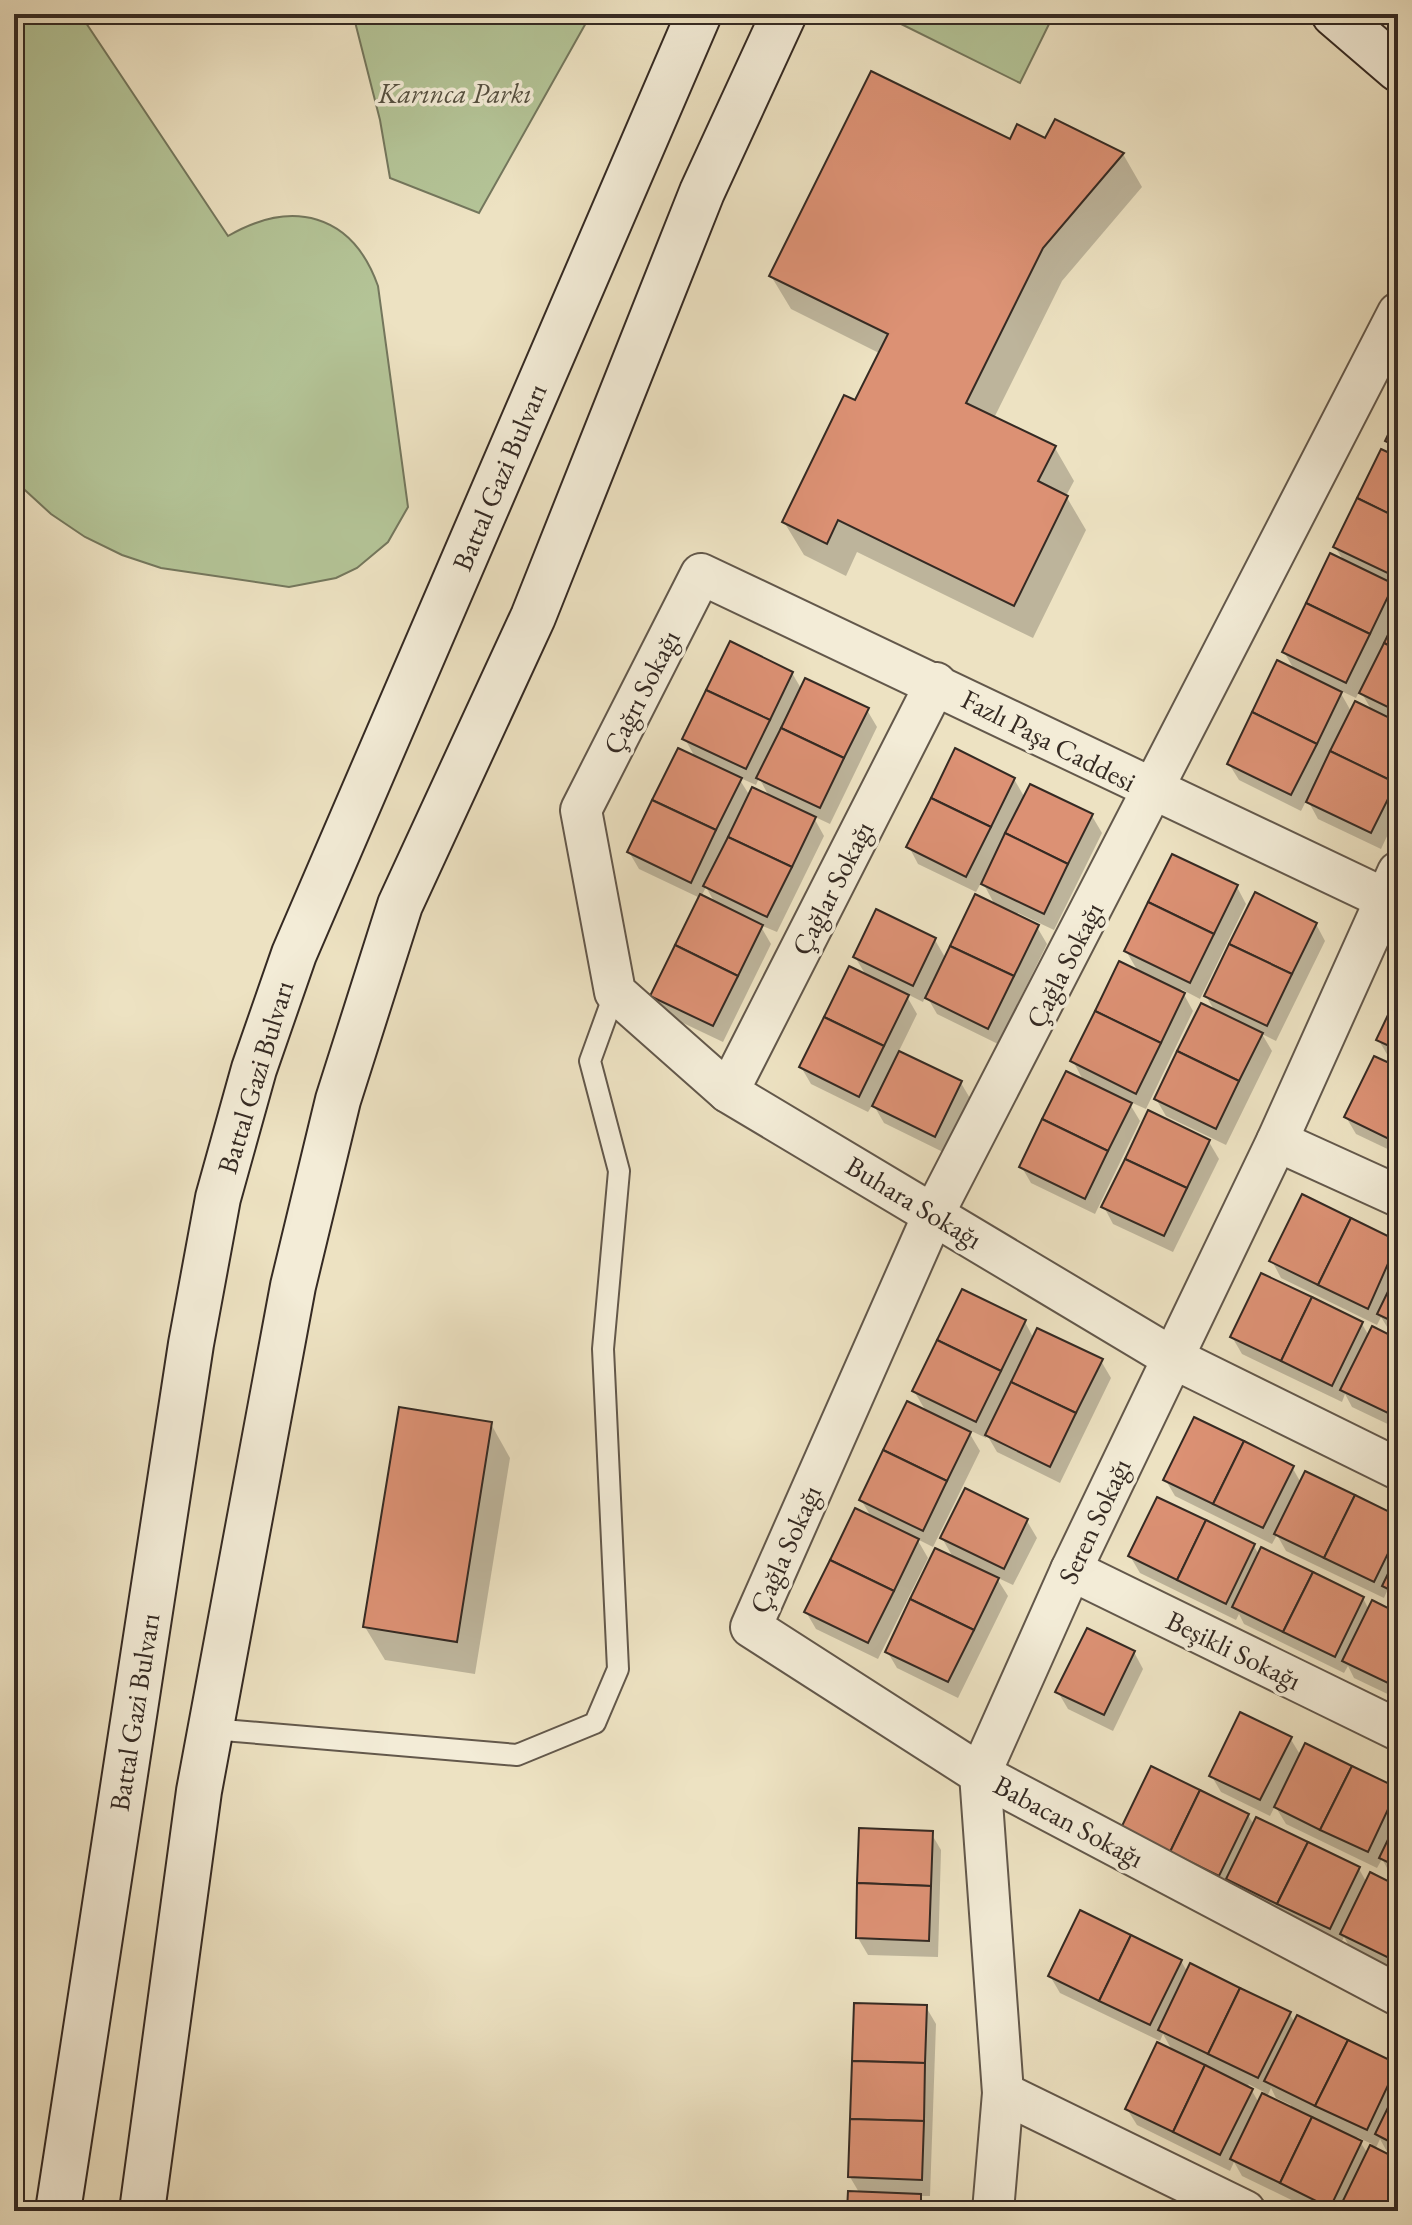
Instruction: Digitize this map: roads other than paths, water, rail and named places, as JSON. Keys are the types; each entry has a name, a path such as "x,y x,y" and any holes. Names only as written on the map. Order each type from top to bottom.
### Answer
{"street":[{"name":"Battal Gazi Bulvarı","path":"58,2211 191,1344 218,1198 254,1069 294,954 699,14"},
{"path":"142,2211 199,1791 293,1286 338,1100 400,905 533,617 702,192 784,14"},
{"path":"1334,14 1398,69"},
{"name":"Çağla Sokağı","path":"751,1627 934,1213 1154,792 1398,313"},
{"name":"Fazlı Paşa Caddesi","path":"701,574 936,683 1154,792 1394,892"},
{"name":"Çağrı Sokağı","path":"615,992 581,810 701,574"},
{"name":"Çağlar Sokağı","path":"728,1092 936,683"},
{"name":"Seren Sokağı","path":"993,2211 1003,2093 980,1774 1071,1570 1394,892"},
{"name":"Buhara Sokağı","path":"615,992 728,1092 1171,1357 1398,1469"},
{"path":"1277,1141 1398,1196"},
{"name":"Beşikli Sokağı","path":"1071,1570 1398,1730"},
{"name":"Babacan Sokağı","path":"751,1627 980,1774 1398,1995"},
{"path":"1003,2093 1245,2211"}],"lane":[{"path":"211,1729 517,1755 595,1723 618,1669 603,1349 619,1171 590,1061 615,992"}],"park label":[{"name":"Karınca Parkı","path":"455,93"}]}
